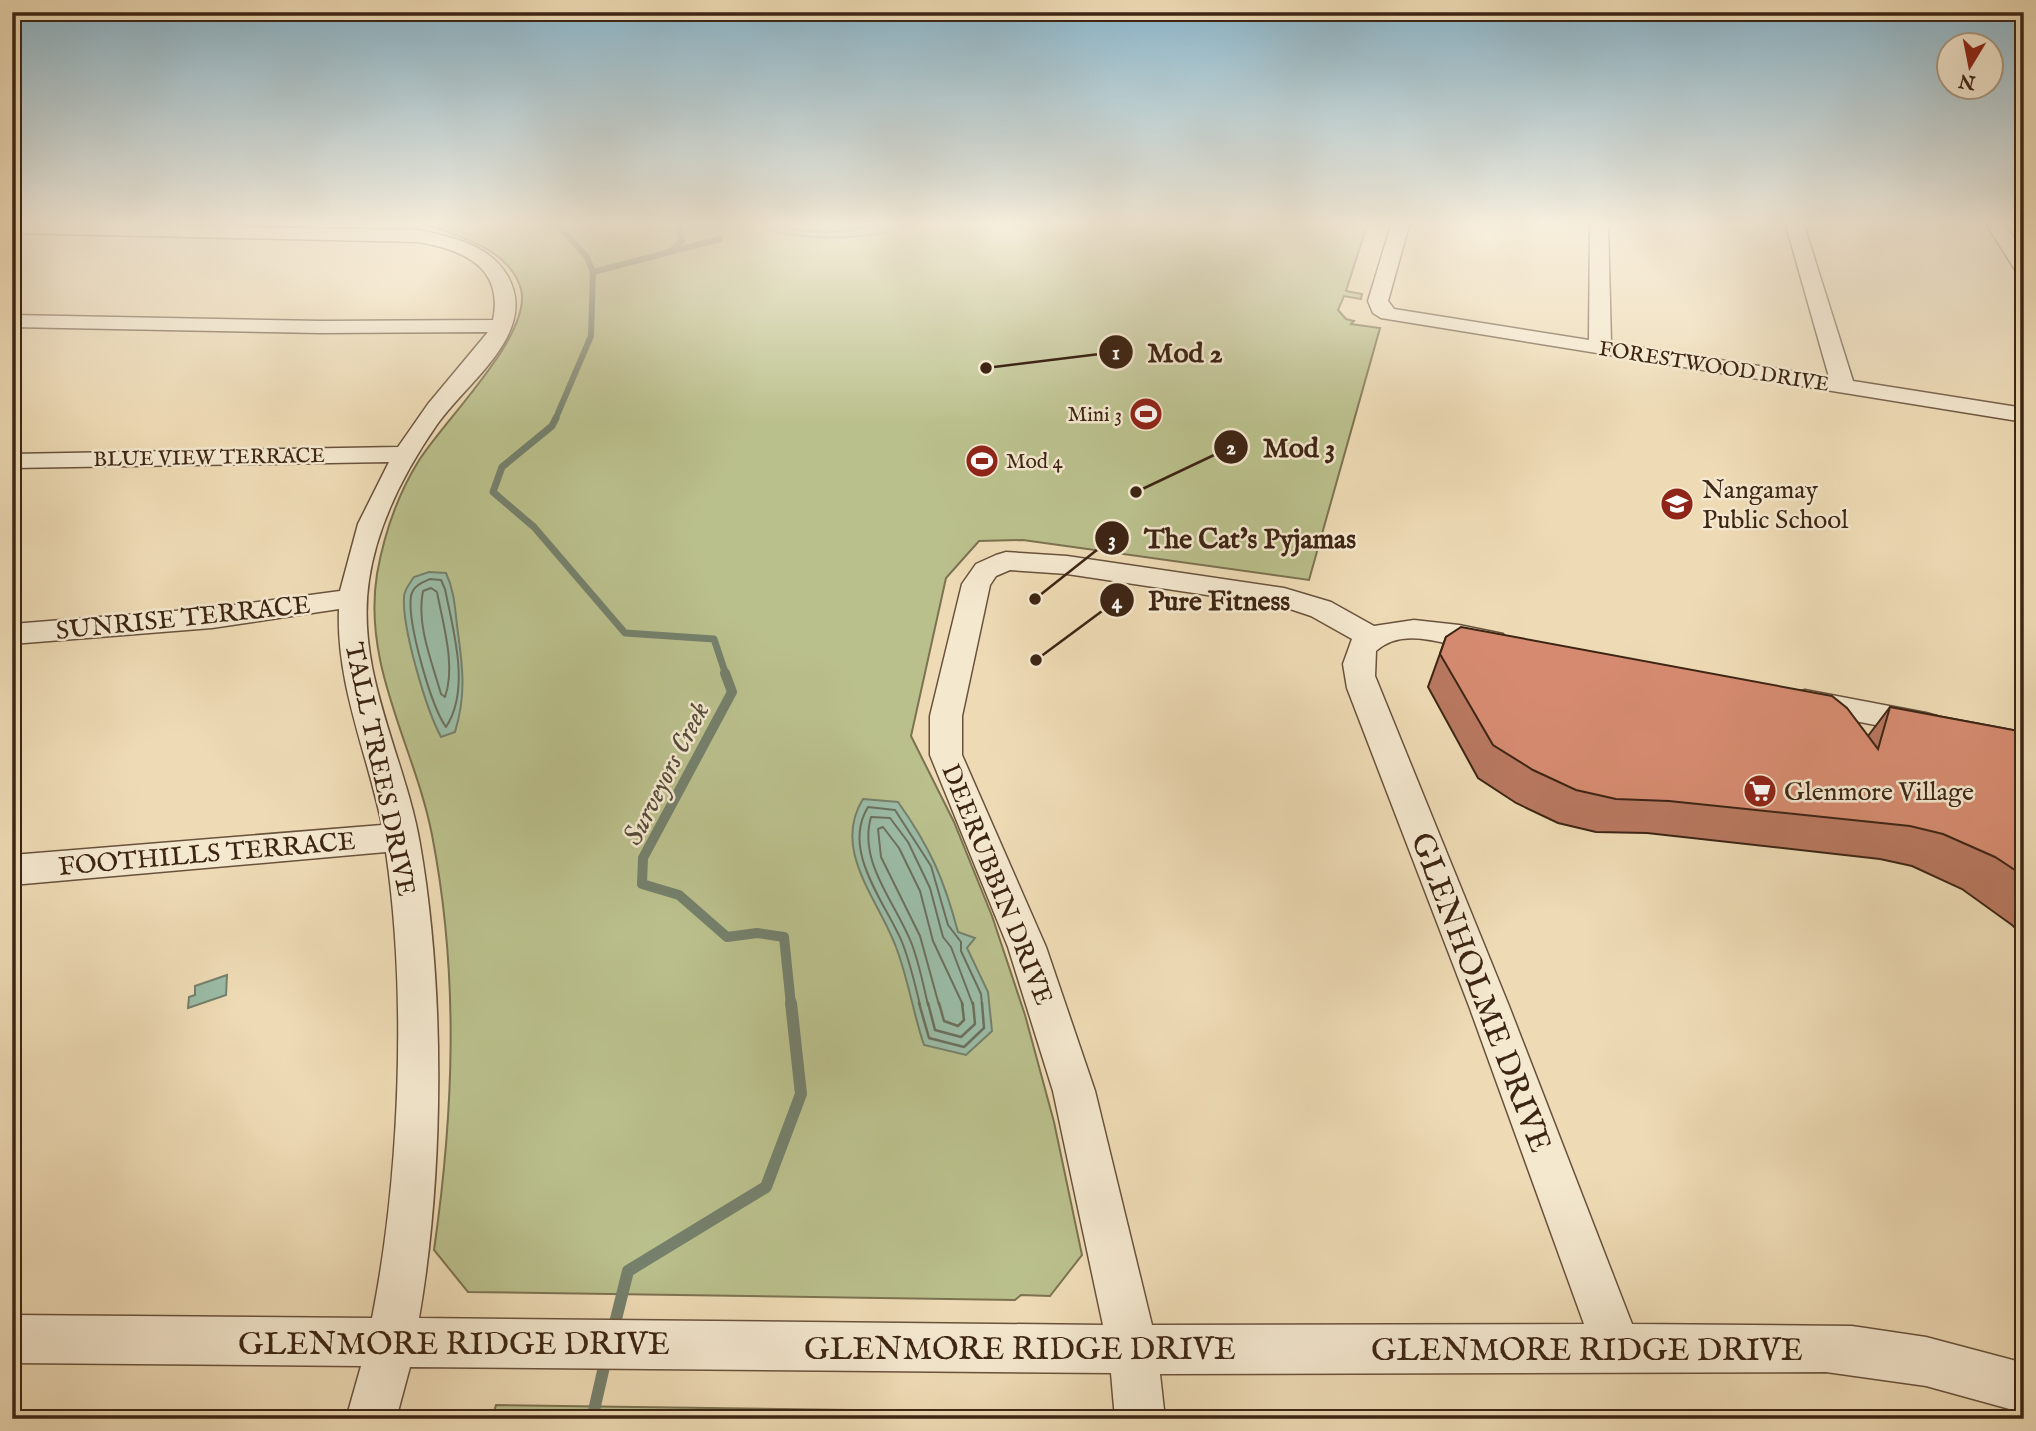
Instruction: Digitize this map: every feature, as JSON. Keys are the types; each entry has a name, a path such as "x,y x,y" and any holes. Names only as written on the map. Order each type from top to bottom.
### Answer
{"street":[{"name":"TALL TREES DRIVE","path":"371,1419 391,1344 411,1202 417,1041 414,935 402,837 360,688 352,637 353,598 372,519 406,454 447,395 471,373 503,326 506,289"},
{"name":"FORESTWOOD DRIVE","path":"1383,289 1378,306 1383,312 1404,317 2024,415"},
{"path":"1600,289 1600,348"},
{"path":"1814,289 1843,386"},
{"path":"12,321 321,327 503,326"},
{"name":"BLUE VIEW TERRACE","path":"12,461 406,454"},
{"name":"DEERUBBIN DRIVE","path":"1140,1419 1133,1349 1074,1091 1027,947 946,755 946,716 976,584 986,570 1006,561 1067,565 1284,597 1321,609 1372,638"},
{"name":"SUNRISE TERRACE","path":"12,634 212,618 353,598"},
{"path":"1372,638 1412,629 1517,646"},
{"name":"GLENHOLME DRIVE","path":"1372,638 1362,649 1358,661 1367,699 1489,1006 1618,1350"},
{"path":"1773,694 1958,730"},
{"name":"FOOTHILLS TERRACE","path":"12,870 402,837"},
{"name":"GLENMORE RIDGE DRIVE","path":"12,1339 1003,1349 1826,1348 1932,1360 2024,1388"}],"shaded area":[{"path":"521,289 1347,289 1346,291 1362,294 1361,299 1344,296 1338,310 1346,319 1354,321 1351,324 1380,328 1309,580 1023,540 979,541 946,578 911,736 954,822 992,916 1025,1015 1054,1122 1082,1255 1050,1296 1021,1295 1015,1300 468,1292 434,1250 449,1094 451,1042 447,939 432,835 383,674 374,608 377,574 383,545 404,488 430,445 500,353 521,308"},
{"path":"496,1405 995,1412 1002,1419 492,1419"}],"water":[{"path":"429,572 446,573 449,580 462,671 461,706 455,732 441,737 416,668 404,611 404,594 409,584 414,577"},
{"path":"863,799 898,802 935,864 958,932 975,938 967,948 988,992 992,1031 966,1055 924,1045 896,947 855,856 852,837 855,818"},
{"path":"227,975 226,995 188,1008 189,997 195,995 195,986"}],"building":[{"name":"Glenmore Village","path":"1461,627 1832,696 1847,708 1878,749 1890,707 2024,732 2024,876 1995,857 1943,834 1910,826 1669,801 1616,799 1576,790 1533,770 1493,745 1440,654 1446,637"}],"waterway":[{"name":"Surveyors Creek","path":"555,420 591,336 592,289"},
{"name":"Surveyors Creek","path":"555,420 552,426 502,467 493,492 534,527 625,633 714,639 726,675"},
{"name":"Surveyors Creek","path":"725,673 732,692 643,858 642,884 679,895 727,937 757,933 784,937 791,1005"},
{"name":"Surveyors Creek","path":"613,1331 628,1271 766,1187 801,1094 791,1003"},
{"name":"Surveyors Creek","path":"592,1419 606,1358"}],"place":[{"name":"Mod 2","path":"986,368"},
{"name":"Mini 3","path":"1146,414"},
{"name":"Mod 4","path":"982,461"},
{"name":"Mod 3","path":"1136,492"},
{"name":"Nangamay Public School","path":"1677,504"},
{"name":"The Cat's Pyjamas","path":"1035,599"},
{"name":"Pure Fitness","path":"1036,660"},
{"name":"Glenmore Village","path":"1760,791"}]}
